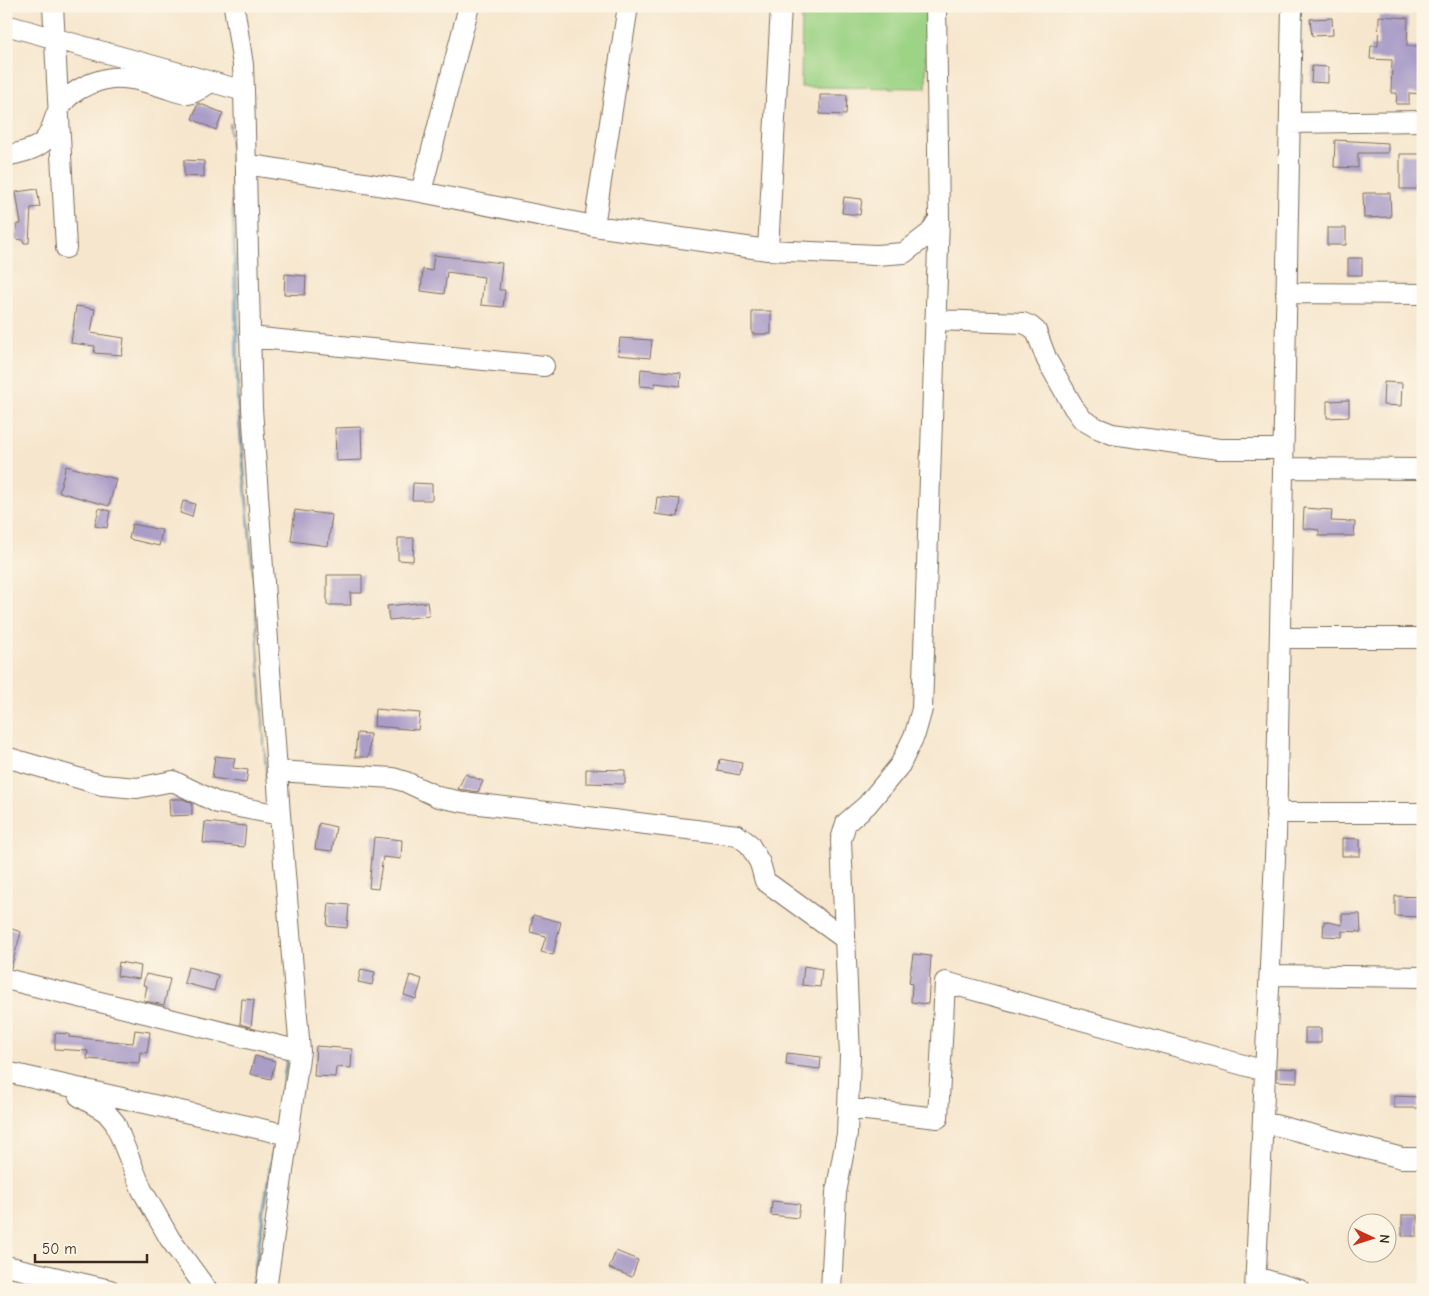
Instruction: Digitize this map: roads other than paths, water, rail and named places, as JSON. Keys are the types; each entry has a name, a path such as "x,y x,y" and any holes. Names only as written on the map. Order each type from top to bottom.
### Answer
{"street":[{"path":"53,6 66,248"},
{"path":"234,6 243,65 252,408 280,815 300,1051 266,1290"},
{"path":"421,192 468,6"},
{"path":"594,226 628,6"},
{"path":"768,250 781,6"},
{"path":"831,1290 836,1193 845,1153 850,1056 841,840 846,823 867,805 900,765 915,734 922,708 939,219 936,6"},
{"path":"1292,6 1276,813 1256,1284 1300,1290"},
{"path":"6,25 244,91"},
{"path":"6,156 28,151 41,144 50,134 59,108 76,90 106,79 143,81 185,94 196,91 211,82"},
{"path":"1290,123 1423,121"},
{"path":"246,164 421,192 594,226 768,250 876,255 904,253 930,233 939,219"},
{"path":"1286,293 1423,294"},
{"path":"935,320 1023,323 1030,326 1039,337 1047,360 1074,408 1083,420 1112,434 1283,458 1423,469"},
{"path":"250,337 544,366"},
{"path":"1280,638 1423,638"},
{"path":"6,757 102,785 137,788 174,781 218,803 280,815"},
{"path":"277,771 394,778 438,798 737,835 750,844 760,863 765,881 769,886 845,939"},
{"path":"1276,813 1423,813"},
{"path":"1270,976 1423,977"},
{"path":"6,979 300,1051"},
{"path":"848,1108 938,1118 945,982 1265,1071"},
{"path":"6,1072 288,1135"},
{"path":"54,1084 95,1104 106,1112 115,1123 142,1190 170,1239 207,1290"},
{"path":"1263,1122 1402,1158 1423,1158"},
{"path":"6,1266 110,1290"}],"water":[{"path":"230,123 238,299 239,405 255,587 268,805 254,588 237,405"},
{"path":"286,1059 288,1059 277,1122"},
{"path":"273,1142 275,1143 253,1290 251,1290"}]}
